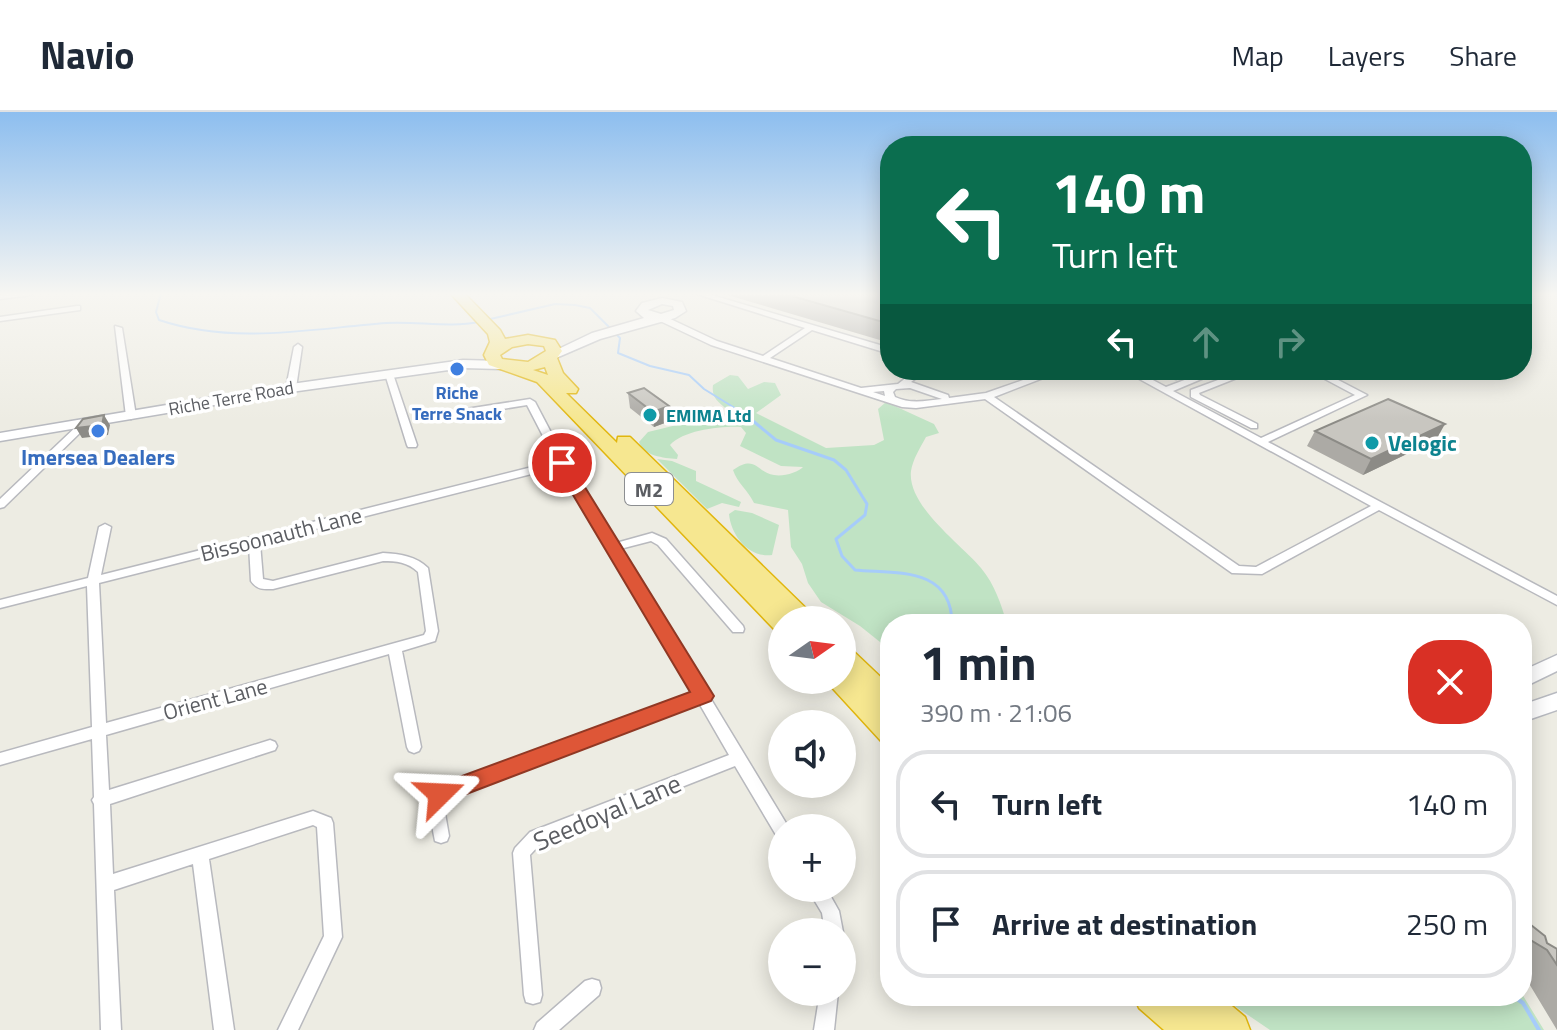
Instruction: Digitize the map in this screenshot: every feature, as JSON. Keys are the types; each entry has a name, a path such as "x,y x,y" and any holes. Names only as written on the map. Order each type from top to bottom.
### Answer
{"highway":[{"name":"M2","path":"496,336 499,359 543,379 768,609"},
{"name":"M2","path":"524,336 545,348 556,375 792,606"},
{"path":"511,341 545,348 532,365 499,359 511,341"},
{"path":"856,669 880,692"},
{"path":"852,694 880,723"},
{"path":"1163,1006 1192,1030"},
{"path":"1205,1006 1232,1030"}],"main road":[{"path":"545,348 580,336"},
{"path":"545,348 597,336"},
{"name":"Riche Terre Road","path":"1,438 291,388 499,359"},
{"path":"1532,675 1557,662"},
{"path":"1532,710 1557,701"}],"street":[{"path":"119,336 131,416"},
{"path":"701,336 714,343 902,404 987,396 1032,380"},
{"path":"764,359 798,336"},
{"path":"840,336 880,348"},
{"path":"291,388 298,347"},
{"path":"389,374 412,445"},
{"path":"902,404 891,399 888,391 907,380"},
{"path":"921,380 922,388 930,396 927,401"},
{"path":"1145,380 1557,601"},
{"path":"1165,391 1193,380"},
{"path":"1226,380 1194,392 1196,397 1254,426"},
{"path":"1260,442 1362,395 1332,380"},
{"path":"860,390 897,386 922,388 949,399"},
{"path":"987,396 1236,570 1258,571 1379,506"},
{"path":"466,412 530,402 562,463 772,814"},
{"path":"0,505 84,424"},
{"name":"Bissoonauth Lane","path":"0,604 562,463"},
{"path":"105,527 93,582 111,1030"},
{"path":"615,547 652,537 662,542 738,629"},
{"name":"Orient Lane","path":"0,759 430,638 432,631 426,586 420,565 396,557 383,557 273,585 262,585 257,581 254,541"},
{"path":"395,650 414,747"},
{"path":"441,836 435,800 440,794 703,696"},
{"path":"100,800 270,746"},
{"name":"Seedoyal Lane","path":"533,995 521,853 524,847 536,837 739,758"},
{"path":"104,885 313,818 325,823 333,937 288,1030"},
{"path":"200,854 224,1030"},
{"path":"544,1030 592,988"},
{"path":"824,1030 827,1006"}],"green space":[{"path":"730,375 738,376 748,389 764,382 775,383 781,395 756,413 826,448 874,445 884,440 878,409 886,402 934,424 939,433 926,437 913,462 912,484 917,498 937,524 986,574 1004,614 880,614 880,642 856,624 856,606 828,606 821,602 791,547 788,510 754,503 733,470 751,464 768,473 782,475 803,467 781,466 740,446 746,433 741,427 693,432 676,440 670,445 678,455 677,459 655,455 641,447 639,442 648,432 730,412 717,401 713,385"},
{"path":"657,459 672,461 696,471 696,481 741,502 739,507 722,503 707,509"},
{"path":"735,510 752,513 779,525 772,555 755,553 742,544 730,522 729,514"},
{"path":"1235,1006 1529,1006 1544,1030 1270,1030"}],"building":[{"path":"644,388 669,406 653,412 628,393"},
{"path":"1388,399 1445,424 1371,459 1315,431"},
{"path":"104,415 102,425 76,428 83,419"},
{"path":"1532,926 1557,949 1557,965 1547,950 1532,941"}],"waterway":[{"path":"618,336 618,353 650,366 689,375 704,389 751,418"},
{"path":"747,416 776,440 834,460 846,470 867,504 865,515 836,539 842,556 855,570 918,576 942,591 950,614"},
{"path":"1525,1006 1539,1030"}],"place":[{"name":"Riche Terre Snack","path":"457,369"},
{"name":"EMIMA Ltd","path":"650,415"},
{"name":"Imersea Dealers","path":"98,431"},
{"name":"Velogic","path":"1372,443"}],"route":[{"path":"440,794 703,696 562,463"}]}
